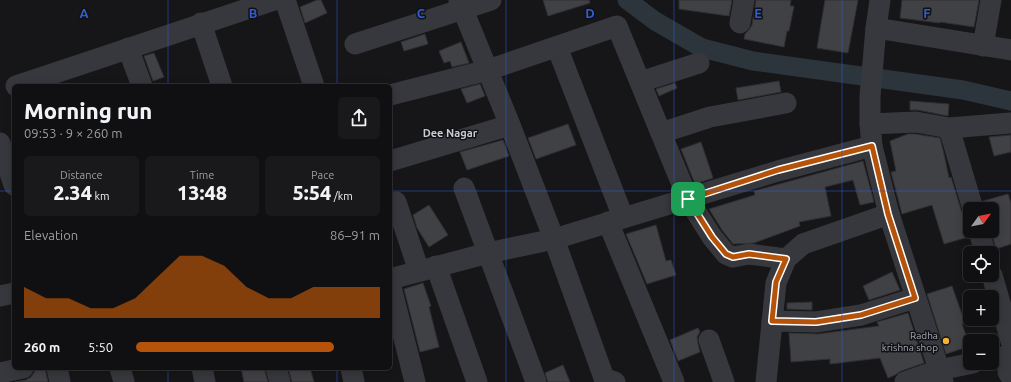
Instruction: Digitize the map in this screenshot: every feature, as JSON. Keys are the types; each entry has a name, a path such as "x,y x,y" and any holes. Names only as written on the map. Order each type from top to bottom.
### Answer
{"street":[{"path":"28,84 60,79 128,48 274,0"},
{"path":"285,0 313,84"},
{"path":"355,44 461,5 491,0"},
{"path":"740,23 744,0"},
{"path":"880,0 870,96 872,146 888,214 941,376"},
{"path":"983,46 991,0"},
{"path":"461,5 510,125 554,239 604,378 615,382"},
{"path":"201,24 221,84"},
{"path":"392,94 488,70 617,26 688,199 712,237 726,254 733,257 749,254 786,259"},
{"path":"876,28 1011,50"},
{"path":"557,47 616,220 674,382"},
{"path":"128,48 141,84"},
{"path":"640,82 699,63"},
{"path":"0,92 12,87"},
{"path":"661,133 710,117 786,104"},
{"path":"870,124 916,122 949,128 1011,123"},
{"path":"392,160 510,125"},
{"path":"949,128 970,202"},
{"path":"0,143 12,179"},
{"path":"392,279 488,253 554,239 688,199 778,170 872,146"},
{"path":"464,188 536,382"},
{"path":"396,202 428,269 477,382"},
{"path":"766,382 776,282 786,259 804,244 888,214"},
{"path":"994,282 1011,341"},
{"path":"392,291 415,382"},
{"path":"0,296 12,293"},
{"path":"772,321 816,322 861,315 915,298"},
{"path":"709,340 724,382"},
{"path":"999,358 1011,355"},
{"path":"1011,365 1008,372 1011,377"},
{"path":"905,382 941,376 963,367"},
{"path":"0,373 14,370"},
{"path":"57,370 60,382"},
{"path":"121,370 124,382"},
{"path":"202,370 205,382"},
{"path":"277,370 280,382"},
{"path":"351,370 354,382"}],"building":[{"path":"317,0 321,0 327,13 305,23 300,7"},
{"path":"543,0 589,0 590,3 548,16"},
{"path":"679,0 732,0 729,16 679,9"},
{"path":"756,0 791,0 790,6 794,6 784,47 744,39 745,34 752,25"},
{"path":"825,0 858,0 848,53 817,48"},
{"path":"902,0 979,0 974,27 900,18"},
{"path":"425,34 428,44 404,51 401,42"},
{"path":"461,42 469,63 452,67 450,61 444,63 439,51"},
{"path":"154,53 164,77 153,81 144,56"},
{"path":"779,81 781,92 738,100 736,88"},
{"path":"675,83 677,88 659,96 656,89"},
{"path":"480,84 485,96 467,103 461,89"},
{"path":"910,101 949,104 948,116 918,110 910,110"},
{"path":"568,124 576,145 536,159 528,138"},
{"path":"908,134 940,138 949,178 951,177 963,215 963,238 965,238 944,244 932,205 902,214 891,172 896,171 890,141"},
{"path":"1011,135 1011,152 994,156 989,137"},
{"path":"503,140 509,156 467,170 460,152"},
{"path":"701,142 713,178 695,184 681,149"},
{"path":"863,161 874,202 860,205 853,180 825,187 831,216 799,222 800,226 754,243 733,244 709,209 755,195 754,191"},
{"path":"1008,194 1011,203 1011,244 999,248 999,246 995,246 993,238 999,238 999,202 983,201"},
{"path":"429,205 448,235 429,247 417,228 413,215"},
{"path":"656,225 666,261 671,260 676,275 647,284 626,234"},
{"path":"892,272 900,290 869,300 863,286"},
{"path":"423,283 431,306 429,307 439,347 420,352 404,289"},
{"path":"952,286 963,317 962,324 966,334 963,334 963,348 946,354 927,294"},
{"path":"812,302 812,310 787,309 787,303"},
{"path":"908,313 924,363 901,371 888,378 880,358 830,364 830,359 791,362 789,333 818,334 879,326 877,322"},
{"path":"698,328 700,332 697,337 700,352 678,361 670,340"},
{"path":"563,365 570,382 548,382 545,373"},
{"path":"45,370 48,382 15,382 26,380 31,377 35,371"},
{"path":"241,370 265,370 268,382 244,382"},
{"path":"289,370 311,370 314,382 292,382"}],"waterway":[{"path":"627,0 655,21 702,48 753,61 963,90 1011,101"}],"place":[{"name":"Radha krishna shop","path":"946,341"}],"district":[{"name":"Dee Nagar","path":"450,133"}],"route":[{"path":"872,146 888,214 915,298 861,315 816,322 772,321 776,282 786,259 749,254 733,257 726,254 712,237 688,199 778,170 872,146"}]}
